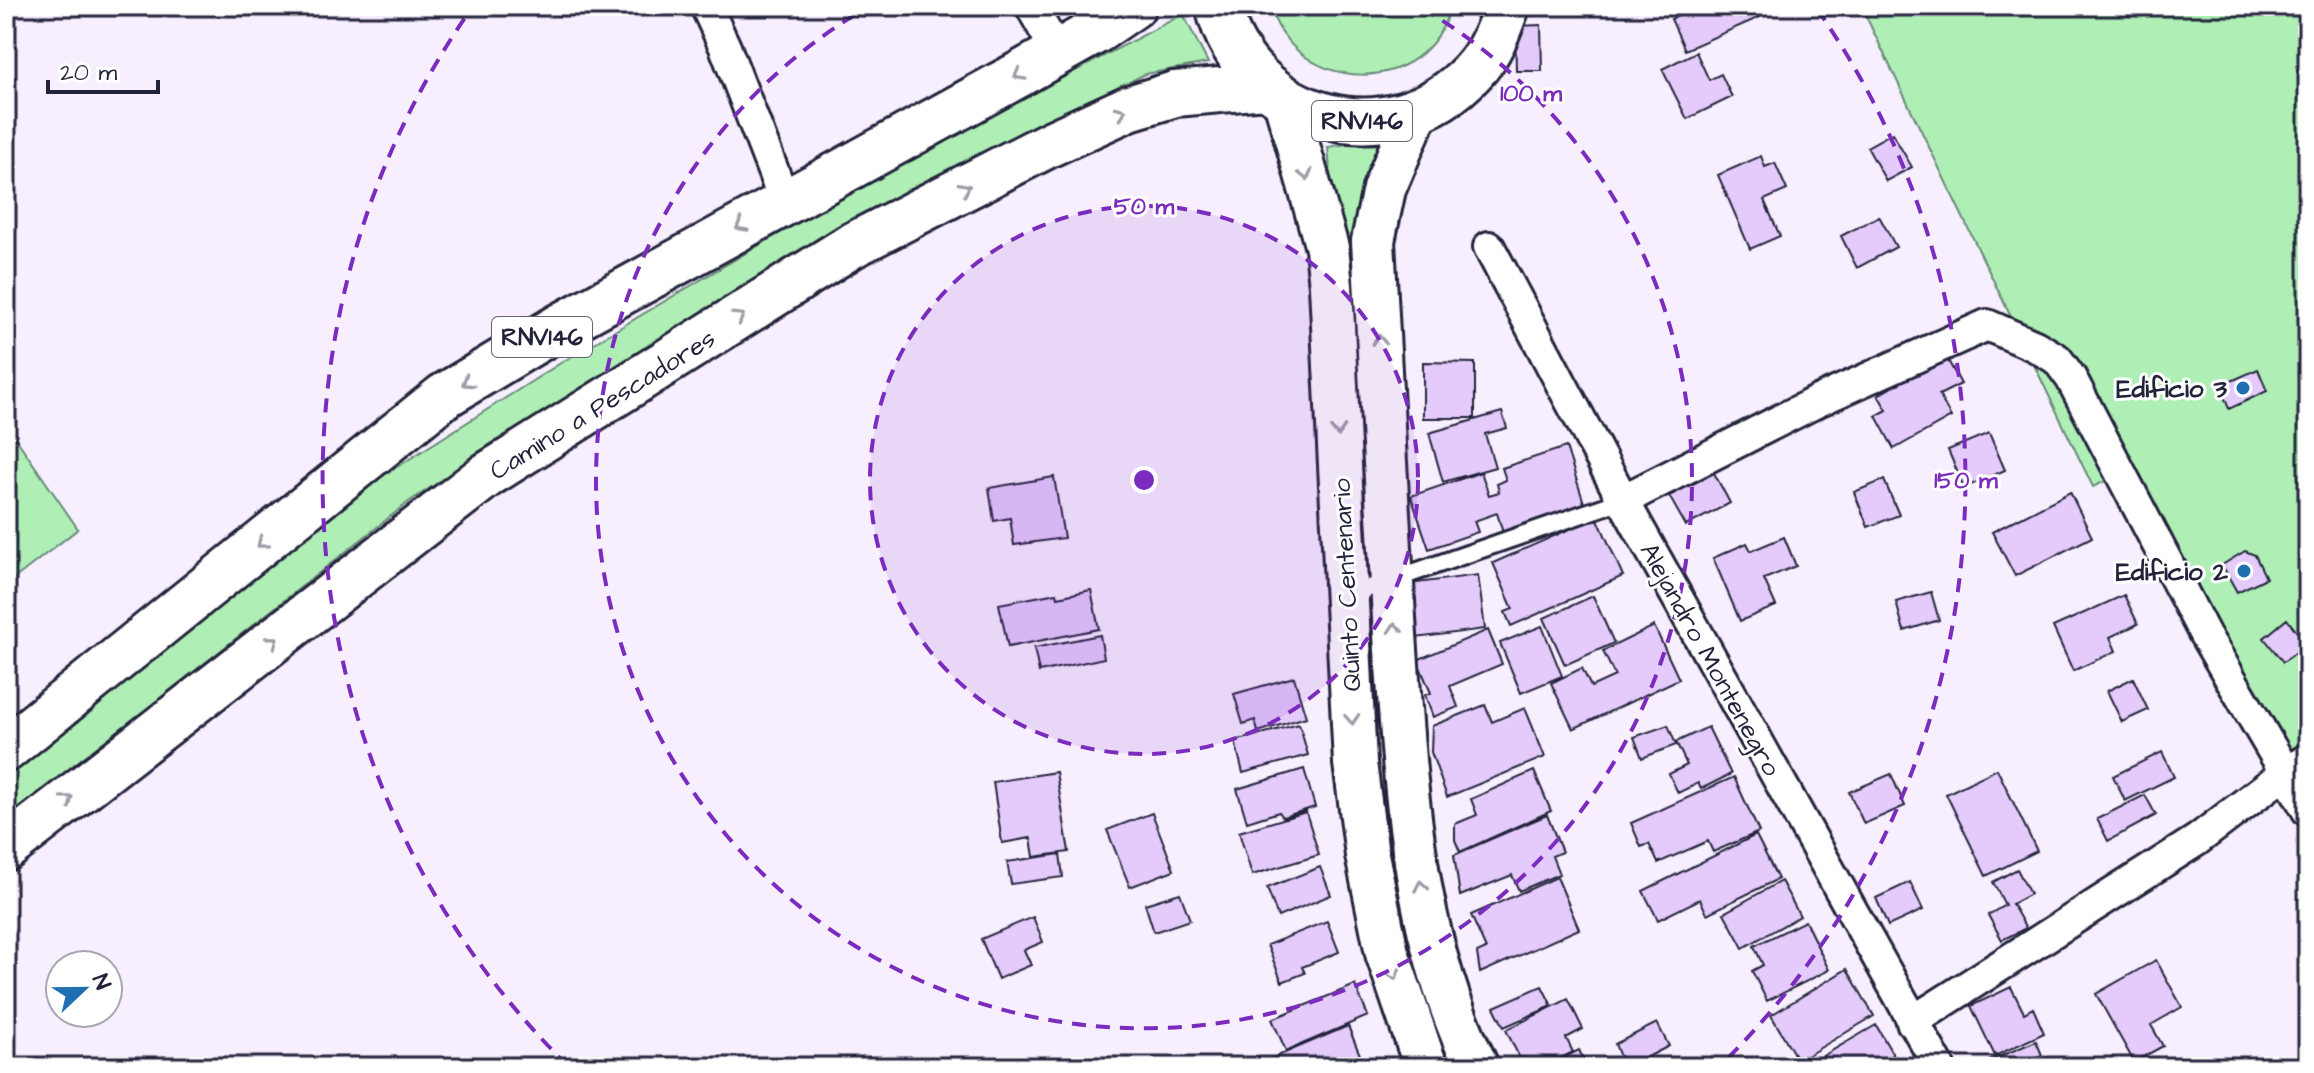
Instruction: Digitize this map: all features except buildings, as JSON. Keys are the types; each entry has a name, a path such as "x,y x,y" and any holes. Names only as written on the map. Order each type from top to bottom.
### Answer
{"highway":[{"name":"RNV146","path":"6,749 444,396 557,328 1057,52 1133,6"},
{"name":"RNV146","path":"1218,6 1232,45 1247,67 1275,93 1316,114 1349,121 1384,120 1417,111 1449,94 1475,70 1494,40 1507,6"},
{"name":"Camino a Pescadores","path":"6,848 487,475 851,246 1050,144 1129,108 1175,94 1275,93"}],"main road":[{"name":"Quinto Centenario","path":"1275,93 1328,261 1355,763 1367,855 1387,953 1426,1067"},
{"name":"Quinto Centenario","path":"1417,111 1384,189 1373,241 1392,580 1405,781 1418,867 1433,949 1461,1036 1477,1067"}],"street":[{"path":"706,6 785,202"},
{"path":"1031,6 1057,52"},
{"name":"Alejandro Montenegro","path":"1489,247 1623,500 1939,1067"},
{"path":"1623,500 1820,400 1987,325 2035,346 2057,359 2071,378 2205,635 2296,766 2308,811"},
{"path":"1912,1022 2197,840 2296,766"}],"lane":[{"path":"1345,597 1623,500"}],"green space":[{"path":"1270,6 1450,6 1437,36 1417,58 1390,71 1362,75 1332,70 1306,57 1284,36"},
{"path":"1861,6 2308,6 2306,780 2126,471 2093,487"},
{"path":"1183,14 1208,63 1145,74 879,211 571,396 410,501 6,820 6,771 378,479 559,364 867,181"},
{"path":"1379,139 1355,258 1337,258 1328,147"},
{"path":"6,424 78,529 6,585"}],"place":[{"name":"Edificio 3","path":"2243,388"},
{"name":"Edificio 2","path":"2244,571"}]}
